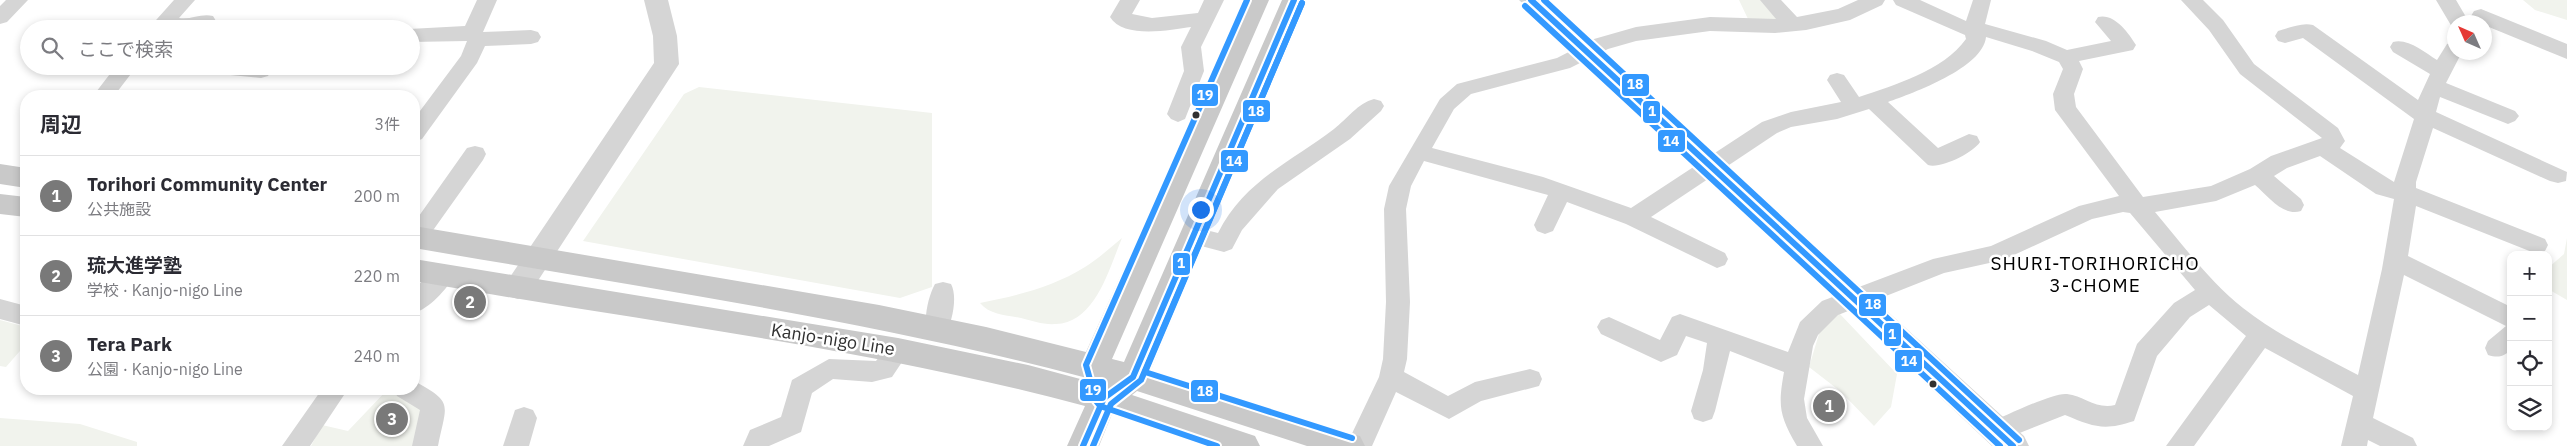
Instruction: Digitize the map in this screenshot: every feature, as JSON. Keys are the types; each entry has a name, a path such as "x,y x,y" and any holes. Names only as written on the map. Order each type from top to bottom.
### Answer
{"main road":[{"path":"1104,398 1095,365 1258,0"},
{"path":"1083,446 1104,398 1134,376 1294,0"},
{"path":"0,174 20,177"},
{"path":"0,204 20,206"},
{"name":"Kanjo-nigo Line","path":"420,238 937,328 1134,376"},
{"name":"Kanjo-nigo Line","path":"420,271 898,350 1028,378 1104,398 1241,446"},
{"path":"1134,376 1349,446"}],"street":[{"path":"0,16 18,0"},
{"path":"166,20 184,0"},
{"path":"420,126 470,58 475,29 487,0"},
{"path":"518,288 674,64 656,0"},
{"path":"1130,0 1120,17 1129,21 1155,26 1205,19"},
{"path":"1178,114 1194,71 1191,48 1214,0"},
{"path":"1531,0 2005,438 2050,408 2066,404 2093,415 2111,417 2125,412 2146,351 2182,310 2211,292"},
{"path":"1770,0 1792,24"},
{"path":"1359,446 1391,377 1398,302 1396,209 1400,186 1447,104 1464,88 1475,84 1531,73 1563,63 1586,51 1620,38 1710,24 1756,26 1792,24 1843,15 1875,0"},
{"path":"1903,0 1977,32 2016,29 2066,57 2073,69 2064,92 2063,104 2137,206 2211,292 2235,315 2264,334 2367,392"},
{"path":"1810,446 1798,427 1792,399 1797,366 1808,329 1830,308 1942,265 1996,254 2087,212 2123,204 2137,206 2209,195 2258,175 2279,162 2323,147 2334,141 2330,133 2248,69 2216,25 2191,0"},
{"path":"2446,0 2455,15"},
{"path":"2480,15 2493,0"},
{"path":"1634,218 1776,124 1863,102 1942,72 1959,61 1974,45 1977,32 1974,26 1982,2"},
{"path":"2066,57 2126,45 2105,22"},
{"path":"2492,24 2567,52"},
{"path":"2285,36 2306,30 2425,116 2558,175"},
{"path":"420,31 474,36 531,37"},
{"path":"2400,47 2437,79 2508,116"},
{"path":"2404,446 2356,435 2396,260 2405,182 2425,116 2426,105 2448,60"},
{"path":"108,90 120,75"},
{"path":"1837,80 1941,163 1969,142"},
{"path":"1194,236 1224,243 1233,225 1270,183 1342,134 1374,106"},
{"path":"2323,147 2384,188 2405,193 2537,245"},
{"path":"1418,152 1561,192 1634,218 1717,259"},
{"path":"420,230 475,154"},
{"path":"2258,175 2293,205"},
{"path":"1545,225 1561,192"},
{"path":"2396,260 2507,316"},
{"path":"420,298 443,275"},
{"path":"937,328 943,291"},
{"path":"0,309 20,314"},
{"path":"1609,327 1661,352 1668,348 1680,324 1797,366"},
{"path":"2179,446 2251,346 2264,334"},
{"path":"1703,411 1715,370 1720,337"},
{"path":"756,446 759,438 792,424 801,387 829,369 872,372 883,370 898,350"},
{"path":"1391,377 1449,408 1475,392 1530,379"},
{"path":"295,446 332,395"},
{"path":"416,395 433,405 425,446"},
{"path":"516,446 524,418"}],"shaded area":[{"path":"1739,0 1764,0 1777,19 1748,19"},
{"path":"2523,0 2567,0 2567,20 2535,10"},
{"path":"699,87 932,113 932,287 900,298 583,241 684,94"},
{"path":"1122,238 1106,279 1091,305 1070,321 1047,324 993,312 980,303 1021,294 1060,280 1090,264"},
{"path":"2567,238 2567,300 2552,291 2552,264 2564,254"},
{"path":"1839,313 1897,374 1891,407 1874,426 1840,391 1809,367 1822,324"},
{"path":"0,320 20,325 20,351 6,367 0,366"},
{"path":"382,395 398,395 415,403 425,413 420,446 311,446 322,425 348,431"},
{"path":"0,418 80,424 137,442 137,446 0,446"}],"transit line":[{"name":"19","path":"1217,446 1100,406 1096,401 1086,365 1247,0"},
{"name":"1","path":"1083,446 1104,398 1133,377 1294,0"},
{"name":"1","path":"1531,0 2013,446"},
{"name":"18","path":"1544,0 2019,440"},
{"name":"14","path":"1093,446 1111,404 1141,380 1302,3"},
{"name":"18","path":"1302,3 1145,372 1352,438"},
{"name":"14","path":"1525,6 2000,446"}],"place":[{"name":"琉大進学塾","path":"470,302"},
{"name":"Torihori Community Center","path":"1829,406"},
{"name":"Tera Park","path":"392,419"}],"district":[{"name":"SHURI-TORIHORICHO 3-CHOME","path":"2095,274"}]}
